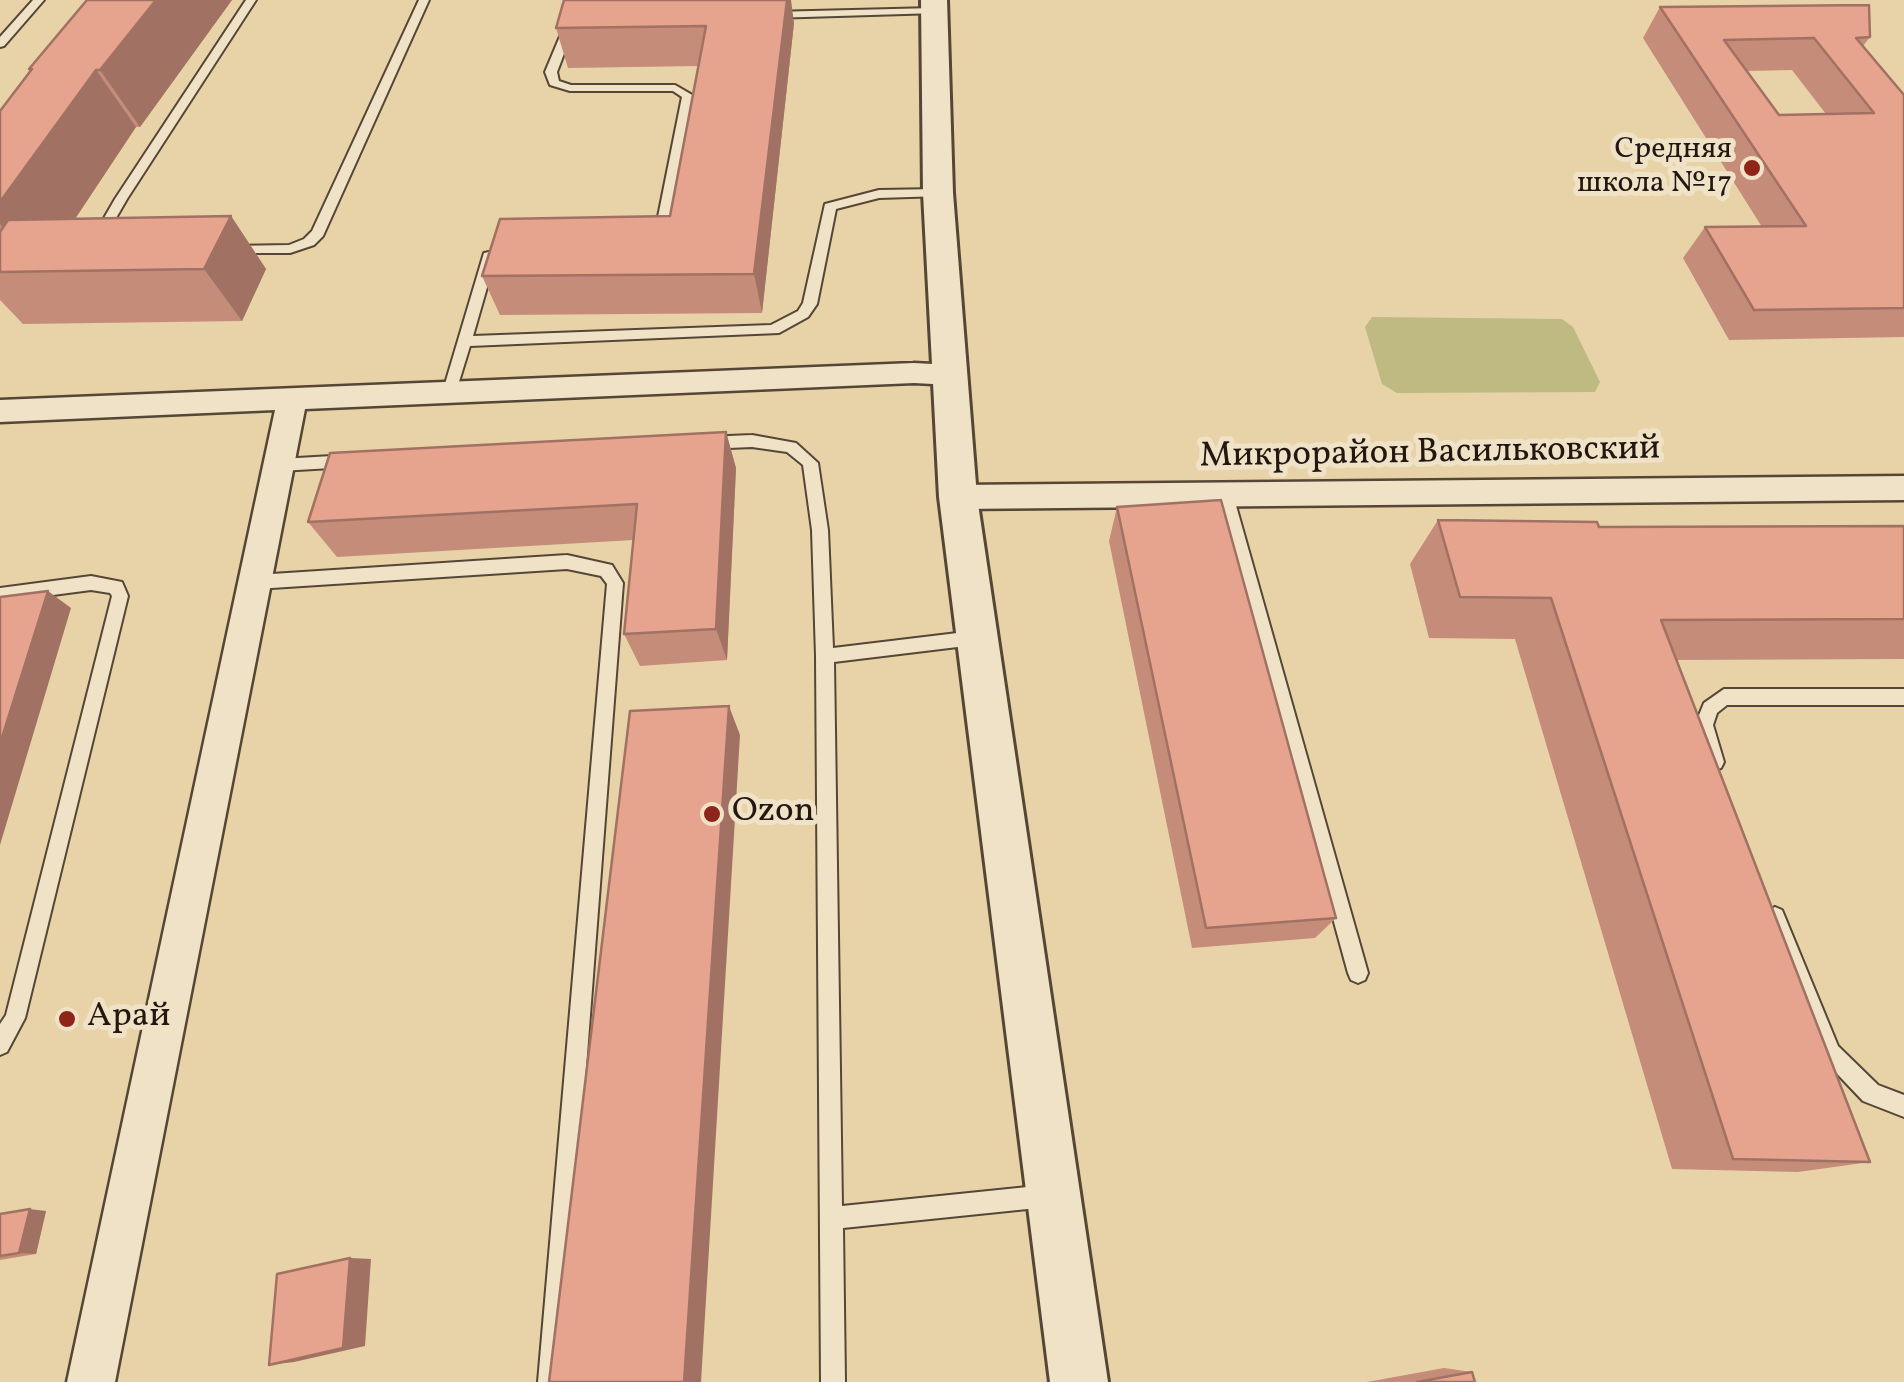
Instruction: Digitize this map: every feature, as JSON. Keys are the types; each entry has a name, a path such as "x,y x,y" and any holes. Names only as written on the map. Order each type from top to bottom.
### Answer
{"street":[{"path":"934,6 938,193 958,497 974,638 1080,1382"},
{"path":"0,411 914,373 951,376"},
{"path":"92,1382 292,401"},
{"name":"Микрорайон Васильковский","path":"958,497 1904,488"}],"lane":[{"path":"0,44 39,0"},
{"path":"120,249 104,242 106,225 251,0"},
{"path":"206,250 300,247 318,234 424,0"},
{"path":"821,0 829,14"},
{"path":"750,15 934,6"},
{"path":"583,18 566,27 550,78 554,83 570,88 675,88 688,96 664,230 647,246"},
{"path":"466,341 774,330 803,314 810,304 830,207 879,194 938,193"},
{"path":"449,394 489,257 508,250"},
{"path":"693,444 752,441 791,446 810,463 820,530 825,656 834,1382"},
{"path":"280,465 359,461"},
{"path":"1224,494 1358,973"},
{"path":"256,582 568,562 606,570 615,583 616,612 550,1382"},
{"path":"0,595 106,583 116,587 120,596 15,1018 0,1045"},
{"path":"825,656 974,638"},
{"path":"1722,782 1704,725 1710,708 1724,697 1904,697"},
{"path":"1770,904 1831,1053 1872,1093 1904,1106"},
{"path":"834,1218 1054,1196"}],"shaded area":[{"path":"1372,317 1562,319 1573,327 1600,382 1595,392 1397,393 1382,384 1365,327"}],"building":[{"path":"87,0 156,0 100,70 96,70 0,202 0,111 29,69"},
{"path":"564,0 787,0 754,274 482,276 500,219 670,216 706,26 556,28"},
{"path":"1869,5 1870,37 1856,38 1904,95 1904,308 1754,310 1705,227 1806,226 1660,7","holes":["1814,38 1874,113 1779,115 1724,40"]},
{"path":"231,216 204,269 0,272 0,232 8,220"},
{"path":"726,432 716,629 624,634 637,504 308,522 330,453"},
{"path":"1221,500 1336,918 1206,928 1117,507"},
{"path":"1438,520 1597,522 1599,527 1904,526 1904,619 1661,620 1870,1162 1733,1159 1551,598 1460,597"},
{"path":"48,591 0,744 0,597"},
{"path":"729,706 684,1382 549,1382 630,711"},
{"path":"30,1209 19,1253 0,1256 0,1214"},
{"path":"350,1258 343,1348 269,1365 277,1274"},
{"path":"1472,1372 1475,1382 1417,1382"}],"place":[{"name":"Средняя школа №17","path":"1752,168"},
{"name":"Ozon","path":"712,814"},
{"name":"Арай","path":"67,1019"}]}
